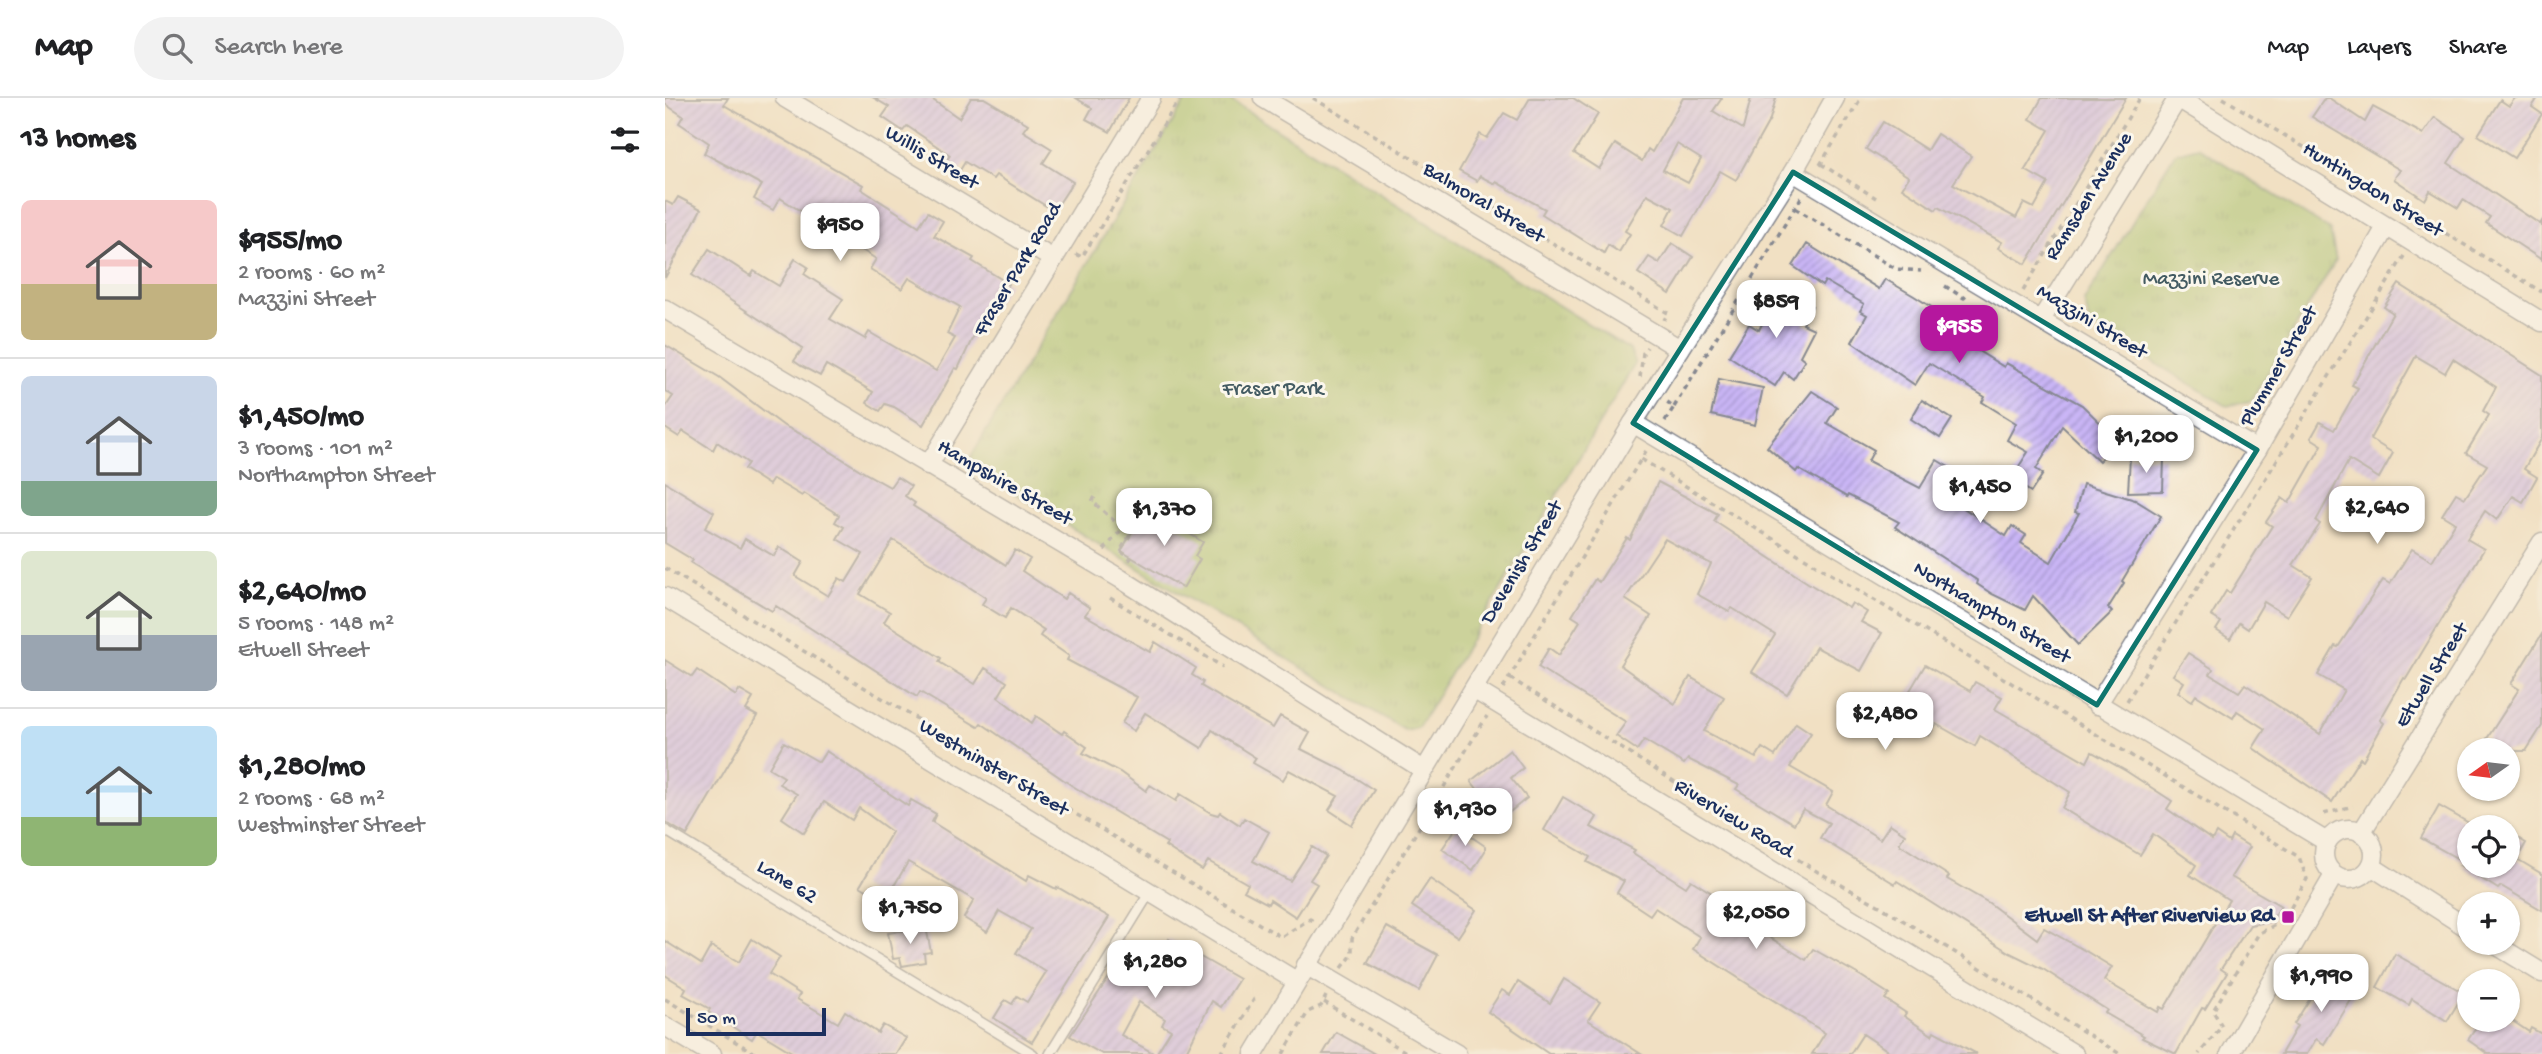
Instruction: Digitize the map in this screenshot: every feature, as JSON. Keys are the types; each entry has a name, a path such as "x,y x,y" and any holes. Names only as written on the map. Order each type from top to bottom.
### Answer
{"street":[{"name":"Willis Street","path":"785,98 1057,252"},
{"name":"Fraser Park Road","path":"928,466 1151,98"},
{"name":"Balmoral Street","path":"1263,98 1680,349"},
{"name":"Devenish Street","path":"1254,1054 1306,965 1325,921 1475,690 1633,423 1793,172 1835,98"},
{"name":"Huntingdon Street","path":"2178,98 2542,322"},
{"name":"Ramsden Avenue","path":"2041,320 2178,98"},
{"name":"Mazzini Street","path":"1793,172 2257,450"},
{"name":"Plummer Street","path":"2097,705 2257,450 2386,227"},
{"name":"Hampshire Street","path":"665,309 1121,579 1424,769"},
{"name":"Northampton Street","path":"1633,423 2327,842"},
{"name":"Etwell Street","path":"2361,833 2542,542"},
{"name":"Westminster Street","path":"665,597 1296,982"},
{"name":"Riverview Road","path":"1475,690 2074,1054"},
{"path":"2346,829 2361,833 2372,844 2371,866 2358,877 2350,879 2335,875 2324,856 2327,842 2332,836 2346,829"},
{"path":"2371,866 2457,921"},
{"path":"2230,1054 2335,875"},
{"path":"2513,955 2542,972"},
{"path":"1306,965 1457,1054"},
{"path":"665,1026 712,1054"}],"lane":[{"name":"Lane 62","path":"665,830 1033,1054"},
{"path":"1050,1054 1150,892"}],"path":[{"path":"1057,252 1082,257 1180,98"},
{"path":"1313,98 1668,313 1643,354 1639,384 1674,407"},
{"path":"1283,1054 1308,1012 1324,1002 1334,980 1352,955 1352,938 1861,98"},
{"path":"2015,304 2140,98"},
{"path":"2223,98 2542,292"},
{"path":"1795,208 1896,269 1919,270 1930,277"},
{"path":"2104,739 2412,244 2423,220"},
{"path":"1942,284 1964,299 1976,281"},
{"path":"1641,459 2299,857 2307,878 2283,921 2259,933 2213,1011 2222,1026 2199,1054"},
{"path":"1095,497 1092,501 1122,528 1132,532 1120,551 1130,560"},
{"path":"1103,551 1122,528"},
{"path":"665,568 1281,937 1310,919 1325,921 1352,938"},
{"path":"1110,598 1227,670"},
{"path":"1510,678 1818,872 1878,905 2120,1054"},
{"path":"2324,814 2353,806"},
{"path":"1310,919 1325,921"},
{"path":"1221,1054 1256,996"},
{"path":"665,999 756,1054"},
{"path":"1324,1002 1409,1054"}],"highlighted area":[{"path":"1793,172 2257,450 2097,705 1633,423"}],"green space":[{"name":"Fraser Park","path":"1187,98 1227,98 1630,350 1635,364 1418,728 1406,731 973,468 970,458"},
{"name":"Mazzini Reserve","path":"2198,147 2330,230 2336,260 2251,401 2227,406 2090,324 2084,301 2175,153"}],"building":[{"path":"665,98 728,98 724,105 863,185 861,189 919,226 928,212 943,221 934,236 974,258 972,261 1009,284 972,339 958,369 955,368 923,425 894,407 885,404 880,411 867,403 873,392 826,365 820,376 801,366 794,361 803,348 692,275 709,249 751,276 754,271 779,286 795,259 808,267 804,274 843,299 830,319 865,339 869,332 936,371 955,338 947,334 960,307 909,278 902,289 870,269 876,259 780,198 773,210 754,199 762,185 704,153 709,143 679,123 683,116 665,104"},
{"path":"874,98 930,98 959,118 971,98 984,98 1028,124 1023,131 1052,149 1043,163 1073,182 1054,211 996,175 993,179 965,162 957,175 943,167 950,155 907,126 903,131 882,117 889,107"},
{"path":"1076,98 1129,98 1110,132 1086,119 1092,108"},
{"path":"1530,98 1573,98 1598,114 1574,153 1599,169 1615,144 1642,161 1648,149 1652,152 1683,98 1722,98 1713,111 1743,129 1751,98 1776,98 1770,119 1736,180 1720,171 1683,236 1664,225 1673,208 1647,194 1625,231 1630,234 1619,252 1608,245 1604,253 1542,214 1545,209 1496,182 1495,184 1480,176 1477,181 1459,171 1480,134 1487,138 1504,113 1517,120","holes":["1677,144 1701,159 1688,183 1663,170"]},
{"path":"2042,98 2126,98 2026,264 1998,248 2002,242 1938,207 1936,210 1902,188 1909,177 1866,149 1883,122 1927,150 1937,134 1971,156 1953,184 2016,218 2024,203 2034,208 2048,183 2025,170 2049,130 2030,119"},
{"path":"2325,98 2365,122 2373,107 2423,134 2435,117 2465,137 2448,163 2540,224 2542,221 2542,260 2486,223 2490,217 2463,200 2458,208 2430,191 2425,200 2394,179 2400,170 2312,117"},
{"path":"2515,98 2538,98 2532,107 2542,114 2514,158 2478,135 2500,100 2509,106"},
{"path":"678,197 701,209 665,278 665,201 673,205"},
{"path":"1672,243 1693,257 1670,294 1638,273 1649,257 1659,263"},
{"path":"1807,244 1879,289 1885,279 1914,296 1955,322 1948,332 2004,367 2006,363 2082,405 2118,440 2099,461 2062,426 2036,469 2043,474 2031,492 2011,479 2028,452 2007,440 2016,423 1982,402 1985,397 1929,363 1915,385 1852,342 1867,315 1860,311 1864,304 1825,281 1822,286 1793,266"},
{"path":"2399,284 2542,375 2542,438 2524,469 2537,477 2523,502 2513,496 2497,520 2485,511 2467,539 2484,549 2406,679 2404,678 2380,720 2384,723 2363,760 2360,758 2332,802 2253,748 2265,729 2237,711 2233,718 2196,695 2192,701 2178,692 2184,682 2173,675 2188,653 2213,669 2210,674 2239,692 2245,684 2320,734 2344,690 2318,675 2335,646 2338,647 2383,580 2390,584 2412,549 2432,561 2455,523 2442,515 2456,493 2465,498 2487,465 2466,453 2489,415 2483,411 2496,387 2453,359 2445,373 2416,356 2370,439 2393,453 2379,478 2349,460 2316,521 2320,524 2293,565 2312,577 2287,616 2264,602 2248,629 2239,623 2230,639 2216,630 2221,622 2211,616 2226,591 2230,593 2272,526 2266,522 2282,498 2289,503 2322,445 2311,438 2320,422 2334,430 2358,388 2352,385 2393,313 2384,307"},
{"path":"1779,289 1812,306 1803,324 1814,329 1800,356 1805,360 1793,379 1784,372 1775,386 1729,356 1749,324 1759,330"},
{"path":"665,345 719,377 784,426 865,473 890,487 897,477 911,486 905,496 915,503 913,506 1006,565 1015,550 1030,559 1022,571 1064,599 1068,593 1090,608 1085,615 1150,652 1155,642 1179,657 1196,668 1192,675 1203,682 1201,686 1273,728 1280,716 1310,733 1301,749 1343,770 1374,790 1352,825 1329,810 1338,796 1289,770 1283,780 1253,763 1256,758 1212,730 1202,748 1145,713 1134,731 1122,723 1137,697 1067,660 1069,656 1040,636 1044,630 1011,608 1005,618 982,604 986,598 893,540 860,594 890,612 884,622 941,658 939,662 975,684 985,668 1007,682 998,697 1032,723 1036,716 1062,734 1064,731 1087,747 1083,753 1120,772 1146,791 1150,785 1176,801 1180,794 1211,813 1218,815 1220,812 1240,825 1244,818 1269,832 1253,861 1290,881 1312,847 1326,856 1310,880 1317,884 1296,917 1270,900 1268,904 1244,891 1248,884 1208,861 1202,870 1165,846 1167,843 1071,785 981,723 978,727 920,692 917,697 776,606 772,611 691,563 693,560 665,543 665,482 714,512 705,528 740,548 745,539 774,556 779,547 803,562 795,576 828,596 839,578 846,582 863,554 837,539 844,527 835,522 839,515 804,493 802,496 773,479 769,485 744,469 748,463 717,442 713,450 683,431 679,437 665,428 665,408 673,396 665,391"},
{"path":"1719,379 1763,388 1755,425 1711,415"},
{"path":"1812,391 1837,407 1827,423 1874,450 1868,461 1920,488 1937,460 1970,480 1956,503 2006,536 2012,526 2026,535 2021,543 2051,562 2079,513 2075,512 2083,484 2135,500 2161,516 2108,608 2112,612 2078,645 2033,596 2025,610 1992,594 1977,584 1978,581 1895,527 1899,522 1798,469 1796,472 1767,447"},
{"path":"1922,400 1952,419 1940,438 1911,419"},
{"path":"2130,457 2164,458 2163,491 2128,492"},
{"path":"1658,482 1718,514 1714,521 1808,583 1849,608 1852,603 1867,612 1861,622 1882,633 1861,671 1816,647 1787,694 1752,672 1775,635 1732,608 1729,612 1697,594 1711,564 1665,539 1625,599 1651,616 1620,665 1675,704 1690,677 1724,697 1704,731 1756,758 1762,748 1775,756 1796,723 1811,733 1790,767 1833,792 1826,805 1880,839 1890,824 1905,834 1899,844 1949,876 1947,879 1989,903 2037,939 2044,928 2089,953 2112,967 2104,980 2158,1012 2160,1007 2164,1009 2229,900 2190,875 2196,865 2153,834 2140,855 2062,808 2070,792 1980,736 1975,746 1936,724 1929,736 1895,716 1925,665 1970,691 1975,682 2002,697 1995,709 2087,762 2092,752 2126,771 2172,801 2167,809 2212,840 2216,833 2229,842 2232,836 2250,847 2231,877 2281,906 2271,921 2250,925 2221,969 2227,973 2205,1009 2202,1008 2176,1054 2142,1038 2144,1036 2105,1013 2107,1010 2043,969 2010,953 1897,881 1895,884 1820,838 1829,823 1803,809 1794,824 1736,789 1739,785 1688,759 1684,764 1644,740 1637,750 1616,736 1626,722 1538,667 1549,648 1559,655 1580,621 1572,616 1595,579 1599,582 1627,538 1630,540"},
{"path":"1146,508 1203,542 1195,556 1200,559 1183,588 1121,551"},
{"path":"2542,634 2542,726 2526,751 2520,751 2520,738 2487,738 2519,689 2511,684"},
{"path":"665,660 692,677 697,670 736,696 739,690 753,698 746,710 757,716 687,835 665,822"},
{"path":"784,742 819,762 826,751 908,806 911,800 936,814 932,822 1026,881 1029,875 1056,889 1057,887 1109,917 1032,1042 994,1018 1005,1000 1012,1004 1017,996 1027,1002 1046,972 1016,953 1031,929 999,911 987,932 964,918 974,900 908,862 885,901 860,886 892,832 859,808 852,820 824,802 804,833 782,818 797,794 779,784 784,777 769,768"},
{"path":"1510,750 1523,768 1511,778 1527,798 1501,819 1471,781"},
{"path":"1563,797 1597,817 1591,827 1635,850 1633,853 1686,887 1691,880 1723,900 1728,893 1740,901 1732,914 1806,960 1813,949 1861,976 1889,994 1885,999 1932,1035 1934,1031 1977,1054 1893,1054 1863,1034 1850,1054 1812,1054 1825,1033 1693,949 1700,937 1655,908 1650,915 1617,893 1624,881 1587,862 1590,857 1544,830"},
{"path":"2439,806 2457,816 2457,858 2421,838"},
{"path":"1457,827 1485,846 1485,851 1473,870 1442,849"},
{"path":"2520,839 2526,843 2520,854"},
{"path":"2520,861 2542,874 2542,910 2520,897 2520,892 2511,892 2501,886 2498,889 2480,878 2520,878"},
{"path":"1430,879 1476,910 1458,937 1412,906"},
{"path":"926,927 931,952 924,953 925,962 902,966 900,958 893,959 888,933"},
{"path":"1387,927 1438,955 1419,991 1367,963"},
{"path":"752,939 780,957 769,974 800,994 797,999 838,1023 845,1011 878,1033 883,1025 906,1038 896,1054 795,1054 757,1031 752,1039 708,1012 710,1009 683,994 686,988 665,975 665,941 701,964 711,946 739,962"},
{"path":"1169,939 1239,979 1221,1007 1212,1001 1185,1054 1156,1054 1171,1030 1162,1025 1165,1019 1139,1002 1121,1035 1155,1054 1102,1054 1070,1036 1127,950 1154,967"},
{"path":"2395,954 2457,989 2457,1005 2447,1021 2412,999 2409,1005 2377,987"},
{"path":"2328,970 2358,989 2324,1044 2316,1039 2307,1054 2281,1054 2297,1026 2294,1024"},
{"path":"1564,979 1600,1002 1588,1020 1641,1054 1549,1054 1488,1012 1502,990 1510,995 1518,982 1550,1003"},
{"path":"2520,1026 2529,1032 2531,1028 2542,1034 2542,1054 2488,1054 2468,1040 2473,1032 2520,1032"},
{"path":"1336,1032 1375,1054 1323,1054"}],"place":[{"name":"Etwell St After Riverview Rd","path":"2288,917"}]}
